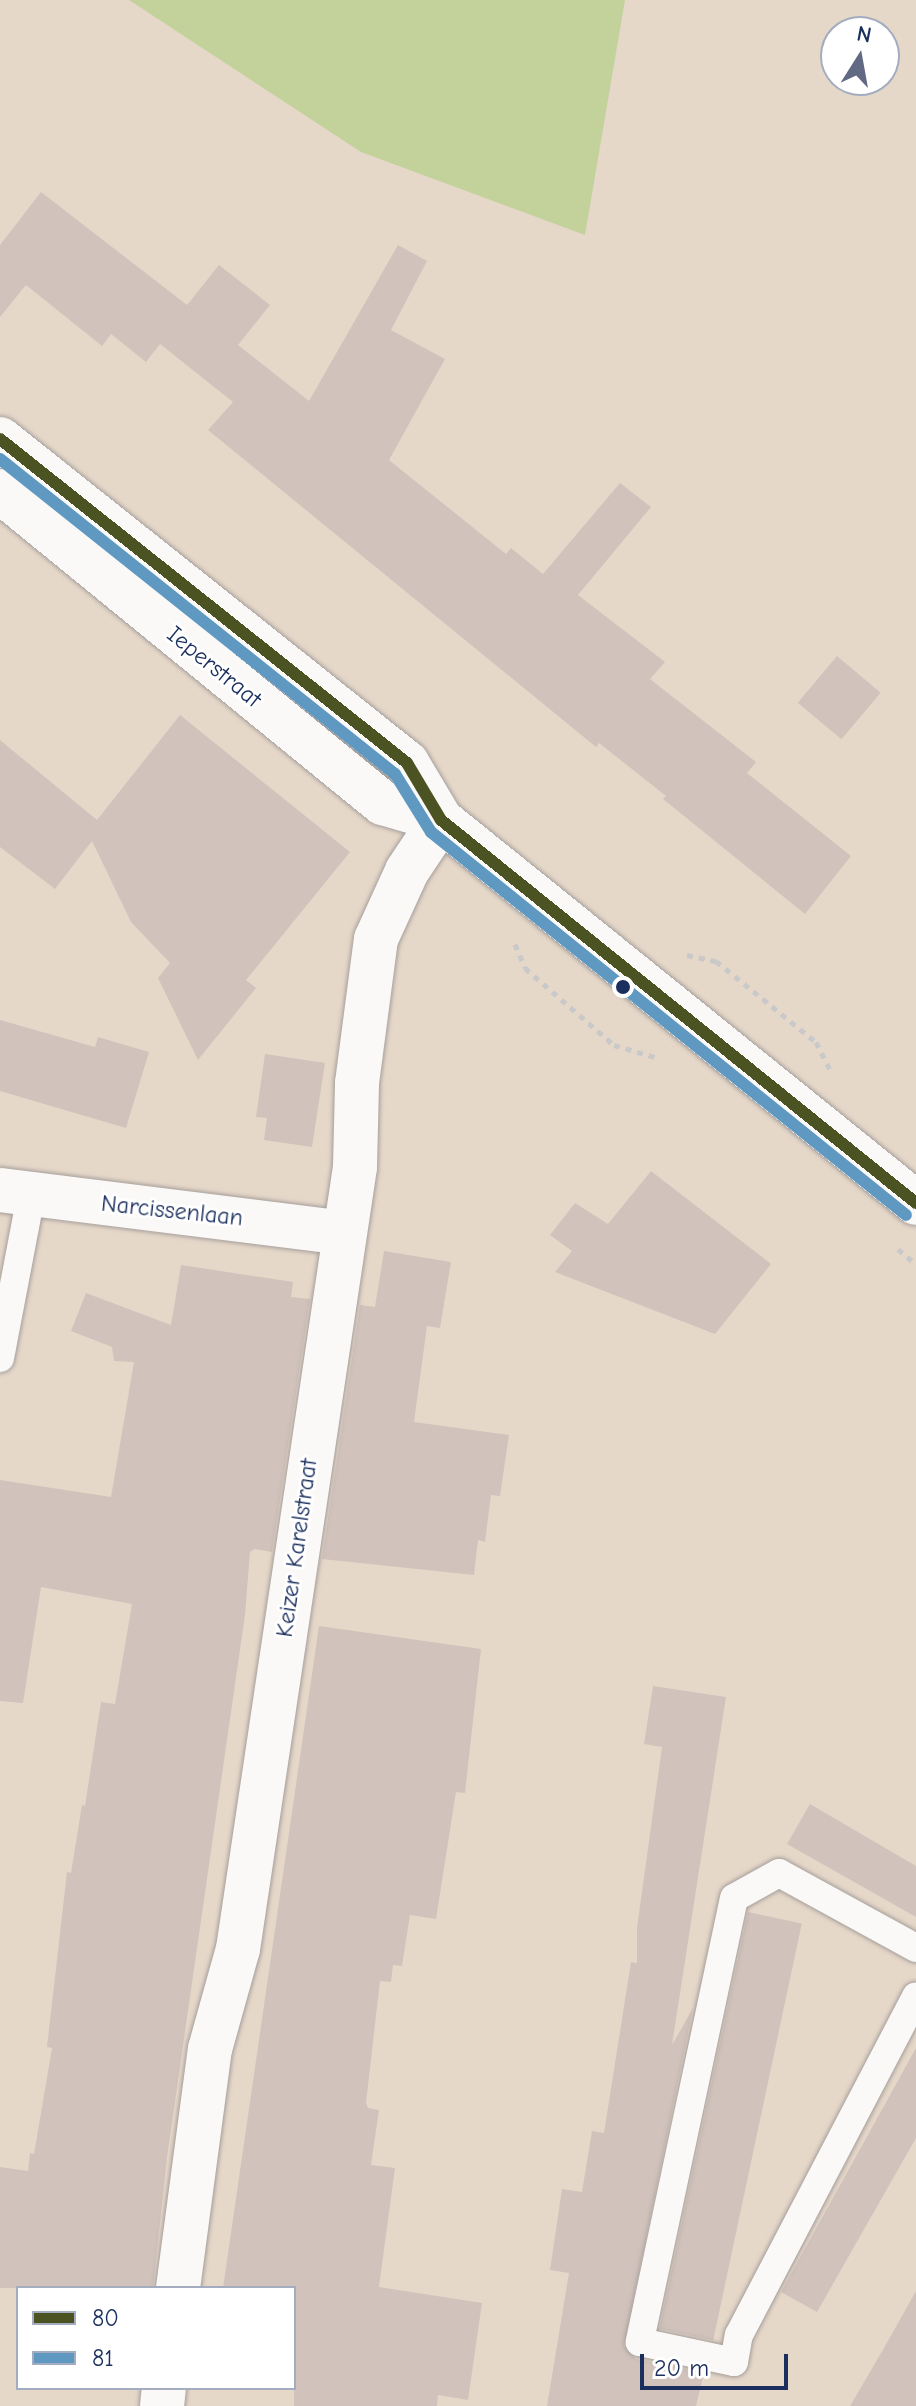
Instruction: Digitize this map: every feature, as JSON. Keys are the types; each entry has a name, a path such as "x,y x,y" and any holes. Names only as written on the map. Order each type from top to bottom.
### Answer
{"street":[{"name":"Ieperstraat","path":"0,439 407,763 441,820 916,1203"},
{"name":"Ieperstraat","path":"0,491 383,803 441,820"},
{"name":"Keizer Karelstraat","path":"178,2286 210,2049 238,1949 355,1167 357,1083 376,939 407,871 441,820"},
{"name":"Narcissenlaan","path":"16,1193 304,1225 344,1233"}],"lane":[{"path":"0,1358 16,1193"},
{"path":"916,1948 779,1873 734,1898 640,2342 734,2362 739,2335 916,1997"}],"green space":[{"path":"129,0 625,0 585,235 361,152"}],"building":[{"path":"41,192 187,305 219,265 270,305 238,345 309,401 398,245 427,261 391,330 445,359 389,460 506,554 511,548 543,574 620,483 651,507 578,595 665,662 650,679 756,762 747,773 851,856 805,914 663,799 666,796 599,743 596,747 208,430 233,402 160,344 146,362 111,334 102,346 26,285 0,317 0,245"},
{"path":"837,656 881,693 841,739 798,703"},
{"path":"180,715 350,852 246,980 256,988 198,1060 158,978 170,963 131,922 92,841 55,889 0,847 0,740 97,820"},
{"path":"0,1020 95,1047 98,1037 149,1052 126,1128 0,1091"},
{"path":"265,1054 325,1063 312,1147 264,1140 267,1118 256,1117"},
{"path":"651,1171 771,1264 715,1334 555,1272 572,1251 550,1235 575,1203 608,1224"},
{"path":"384,1251 451,1262 440,1328 427,1326 414,1422 509,1435 500,1496 491,1495 485,1542 478,1540 474,1575 322,1559 360,1305 375,1307"},
{"path":"181,1265 293,1282 291,1297 310,1299 272,1552 254,1549 250,1552 245,1615 167,2157 153,2286 0,2288 0,2167 28,2171 30,2153 34,2154 52,2048 47,2047 67,1872 71,1873 82,1805 85,1806 101,1702 115,1704 132,1604 41,1587 23,1703 0,1701 0,1480 111,1497 134,1362 114,1361 112,1347 71,1331 86,1293 171,1325"},
{"path":"319,1626 481,1649 465,1793 456,1792 436,1919 410,1915 402,1966 393,1965 391,1982 380,1981 366,2103 368,2108 379,2110 371,2165 395,2168 379,2287 482,2303 468,2400 438,2395 437,2406 294,2406 296,2286 223,2286"},
{"path":"653,1686 726,1697 672,2045 693,2008 624,2346 636,2359 704,2373 696,2406 547,2406 569,2273 550,2270 562,2189 582,2192 592,2131 604,2133 631,1962 637,1963 637,1928 662,1747 644,1744"},
{"path":"810,1804 916,1866 916,1917 787,1844"},
{"path":"748,1912 802,1923 713,2340 659,2329"},
{"path":"916,2048 916,2138 817,2312 781,2292"},
{"path":"916,2291 916,2406 850,2406 884,2348"}],"transit line":[{"name":"80","path":"0,439 407,763 441,820 916,1203"},
{"name":"81","path":"0,459 395,774 431,832 906,1215"}]}
